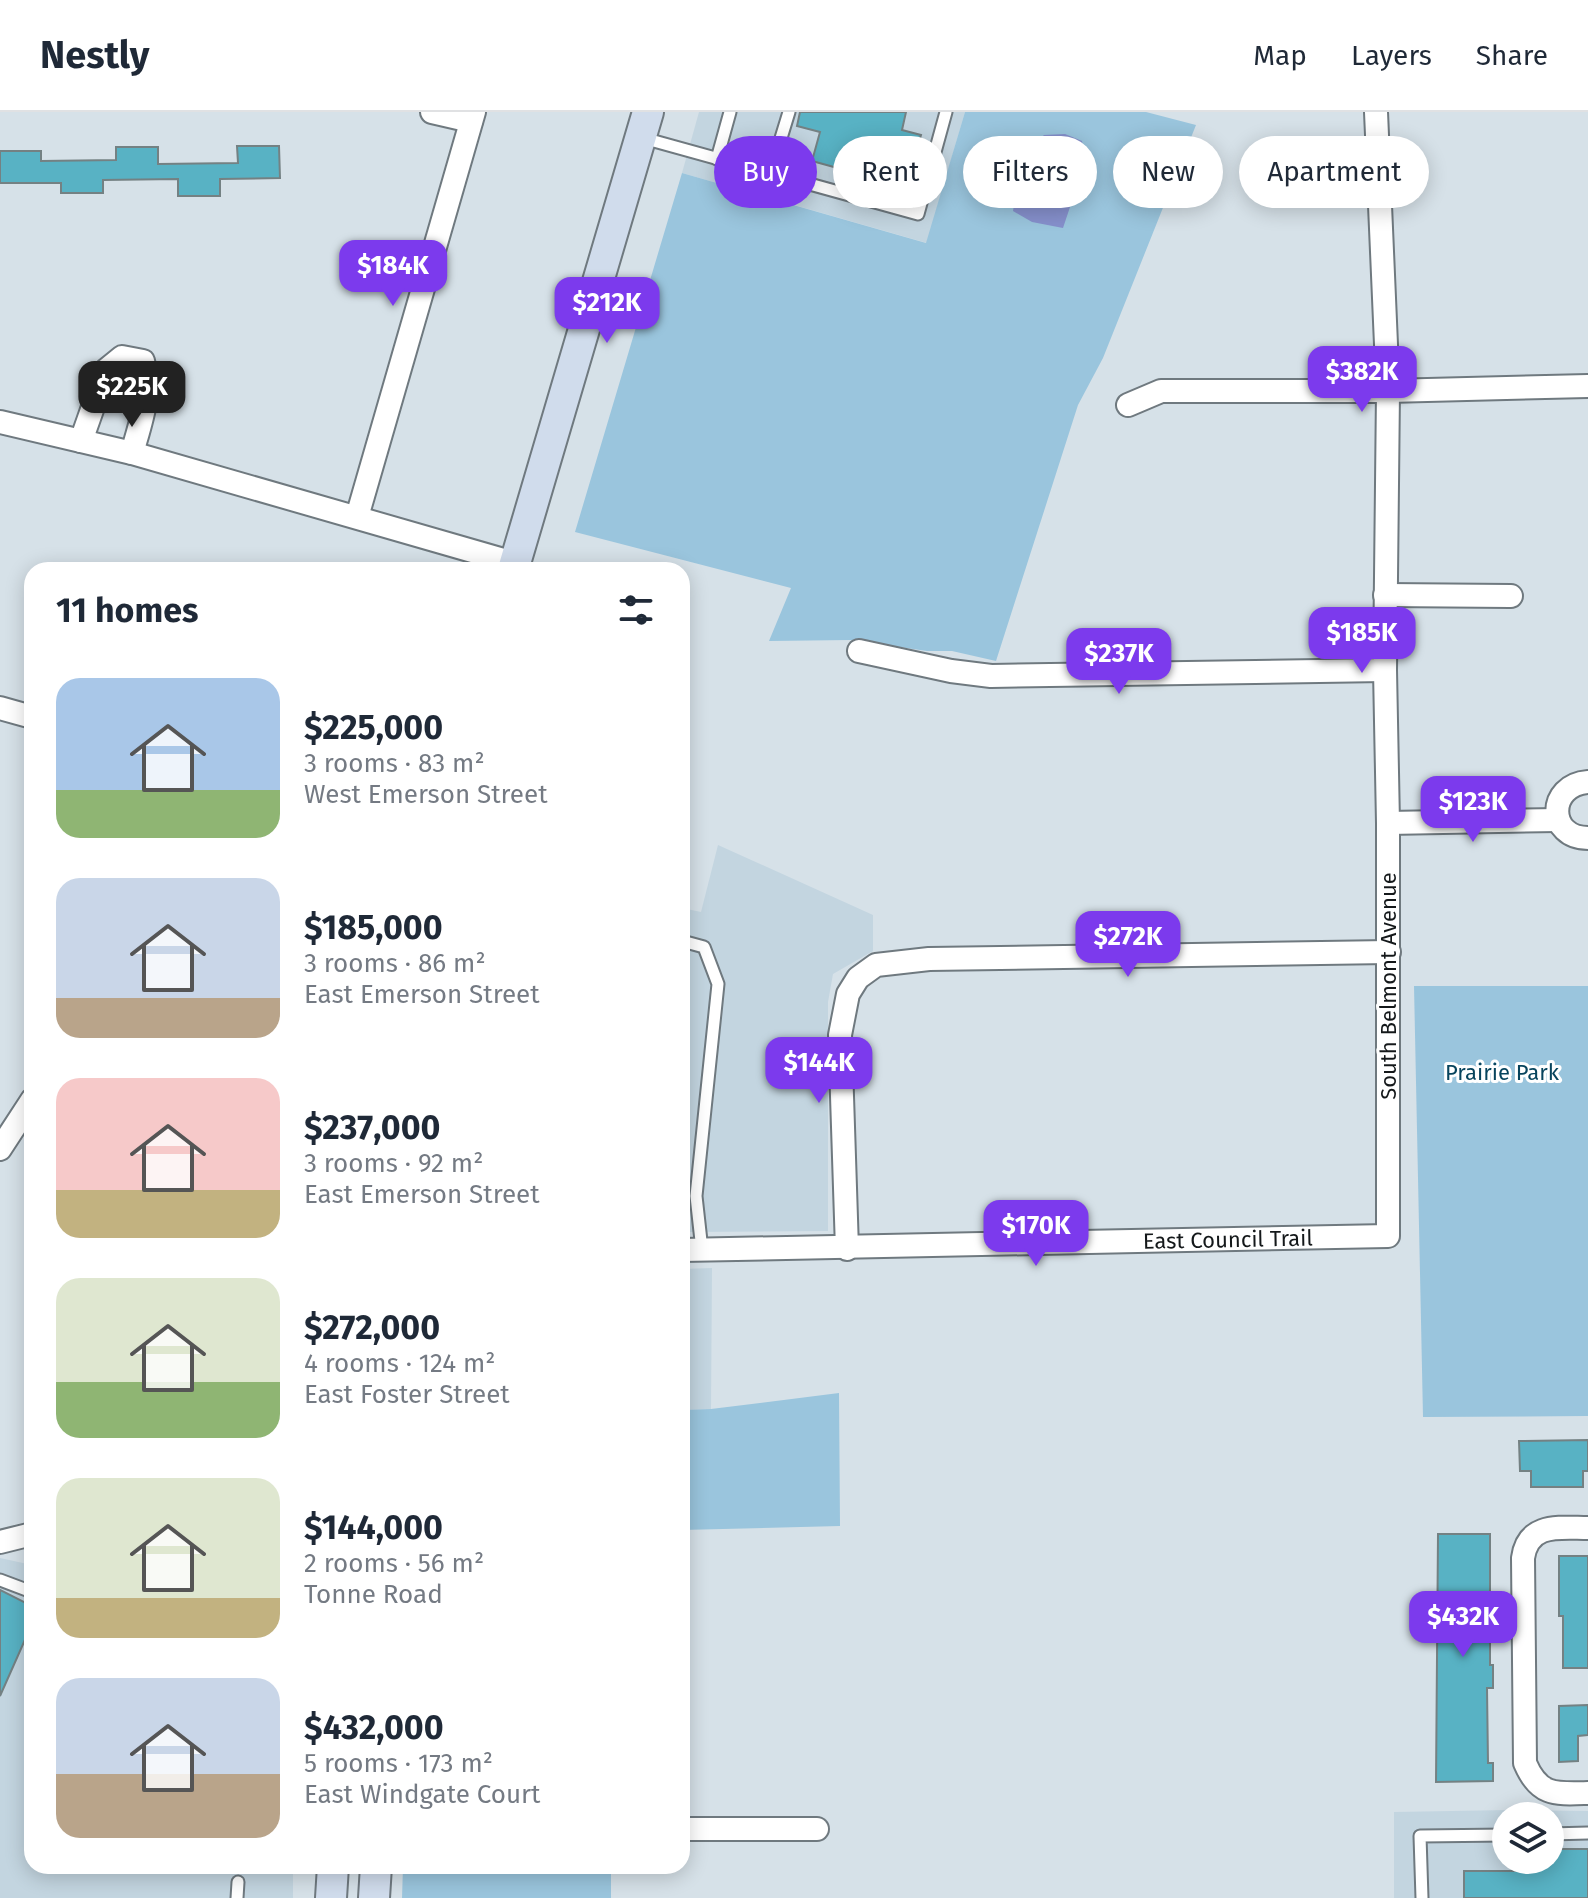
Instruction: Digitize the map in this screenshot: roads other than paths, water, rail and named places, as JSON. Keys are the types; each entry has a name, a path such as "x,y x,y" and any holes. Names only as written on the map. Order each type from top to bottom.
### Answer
{"main road":[{"path":"515,562 644,125"},
{"path":"331,1898 332,1874"},
{"path":"374,1898 376,1874"}],"street":[{"path":"357,517 472,117 432,112"},
{"name":"South Belmont Avenue","path":"1376,112 1388,391 1385,595 1388,1236"},
{"path":"81,441 106,370 122,357 143,361 148,378 148,396 132,453"},
{"path":"1128,405 1161,391 1388,391 1588,386"},
{"path":"0,422 132,453 251,486 498,562"},
{"path":"1385,595 1511,596"},
{"path":"859,651 951,671 991,676 1385,670"},
{"path":"0,708 24,715"},
{"path":"1588,782 1566,790 1558,804 1558,820 1563,828 1574,837 1588,838"},
{"path":"1388,823 1558,820"},
{"path":"847,1249 840,1035 848,994 858,978 876,965 929,959 1389,952"},
{"path":"0,1149 24,1112"},
{"name":"East Council Trail","path":"692,1250 1388,1236"},
{"path":"1588,1528 1540,1531 1529,1539 1523,1558 1525,1763 1532,1780 1545,1790 1588,1793"},
{"path":"0,1542 24,1536"},
{"path":"690,1829 817,1829"}],"lane":[{"path":"723,136 730,112"},
{"path":"782,136 789,112"},
{"path":"817,187 918,214 946,112"},
{"path":"644,125 714,158"},
{"path":"690,943 704,947 718,984 692,1250"},
{"path":"690,1196 696,1196"},
{"path":"0,1580 24,1589"},
{"path":"1564,1834 1588,1833"},
{"path":"1422,1898 1420,1836 1492,1835"},
{"path":"237,1898 238,1882"}],"water":[{"path":"1013,208 1070,208 1063,228 1032,222 1013,211"}],"park label":[{"name":"Prairie Park","path":"1502,1072"}]}
